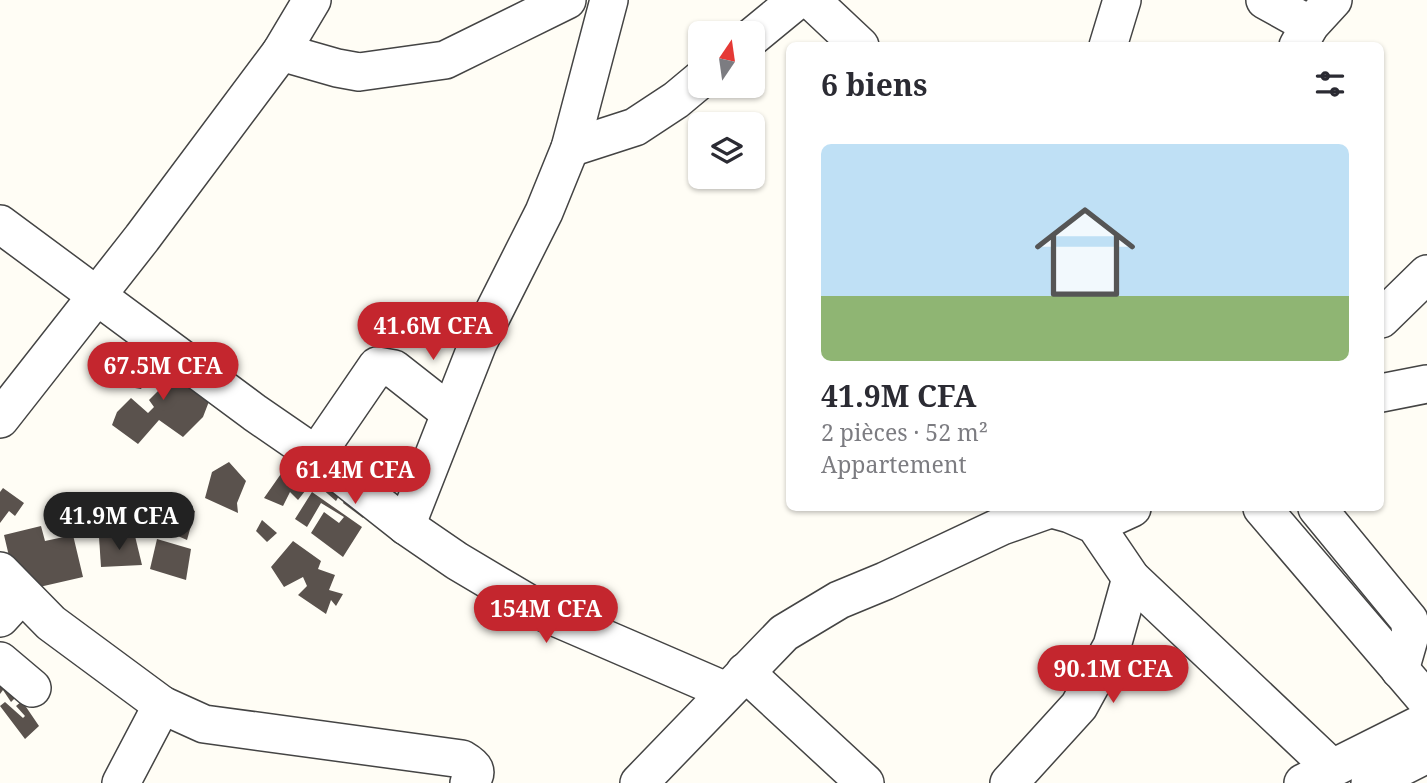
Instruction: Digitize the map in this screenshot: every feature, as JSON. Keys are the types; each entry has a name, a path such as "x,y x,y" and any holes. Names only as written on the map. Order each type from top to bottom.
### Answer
{"street":[{"path":"0,419 98,295 281,52 312,0"},
{"path":"281,52 359,72 445,60 567,0"},
{"path":"406,527 478,343 544,212 570,148 609,0"},
{"path":"765,26 797,0"},
{"path":"811,0 856,42"},
{"path":"1109,42 1122,0"},
{"path":"1265,0 1313,24"},
{"path":"570,148 635,127 688,90"},
{"path":"0,224 255,414 316,455 406,527 457,561 543,612 735,682 864,783"},
{"path":"1384,316 1427,274"},
{"path":"316,455 377,366 394,369 450,413"},
{"path":"1384,392 1427,384"},
{"path":"639,783 784,633 839,600 1002,526 1044,511"},
{"path":"1061,511 1095,525 1130,578 1318,775 1427,721"},
{"path":"1095,525 1125,511"},
{"path":"1265,511 1427,701"},
{"path":"1319,511 1409,620 1411,632 1400,670"},
{"path":"1009,783 1079,706 1112,646 1130,578"},
{"path":"7,595 162,705 204,724 462,759 476,770 475,777 469,783"},
{"path":"0,661 32,688"},
{"path":"121,783 162,705"},
{"path":"1370,783 1427,754"}],"building":[{"path":"154,356 213,391 203,417 183,437 159,420 138,444 112,425 117,412 131,398 148,413 154,407 149,400 166,383 154,368 141,389 129,387 127,375"},
{"path":"297,451 343,489 336,501 313,481 298,500 290,492 283,506 264,498"},
{"path":"229,462 246,481 237,503 238,513 205,498 212,472"},
{"path":"3,488 24,503 15,516 9,511 0,523 0,492"},
{"path":"312,492 362,527 343,557 311,533 324,512 339,523 344,517 321,503 307,527 295,519"},
{"path":"348,493 368,508 363,518 343,503"},
{"path":"170,501 195,511 187,540 171,533 171,527 159,526"},
{"path":"262,520 277,533 267,542 256,531"},
{"path":"41,526 45,541 73,535 83,577 35,588 12,569 4,535"},
{"path":"135,536 142,565 101,567 99,537"},
{"path":"157,539 191,549 186,580 150,569"},
{"path":"293,541 321,561 318,569 335,575 329,590 343,594 336,606 331,600 326,614 298,595 307,586 303,577 284,587 271,567"},
{"path":"0,677 18,695 11,702 3,690 0,694"},
{"path":"22,701 39,726 25,739 0,706 5,702 23,718 25,716 16,706"}]}
